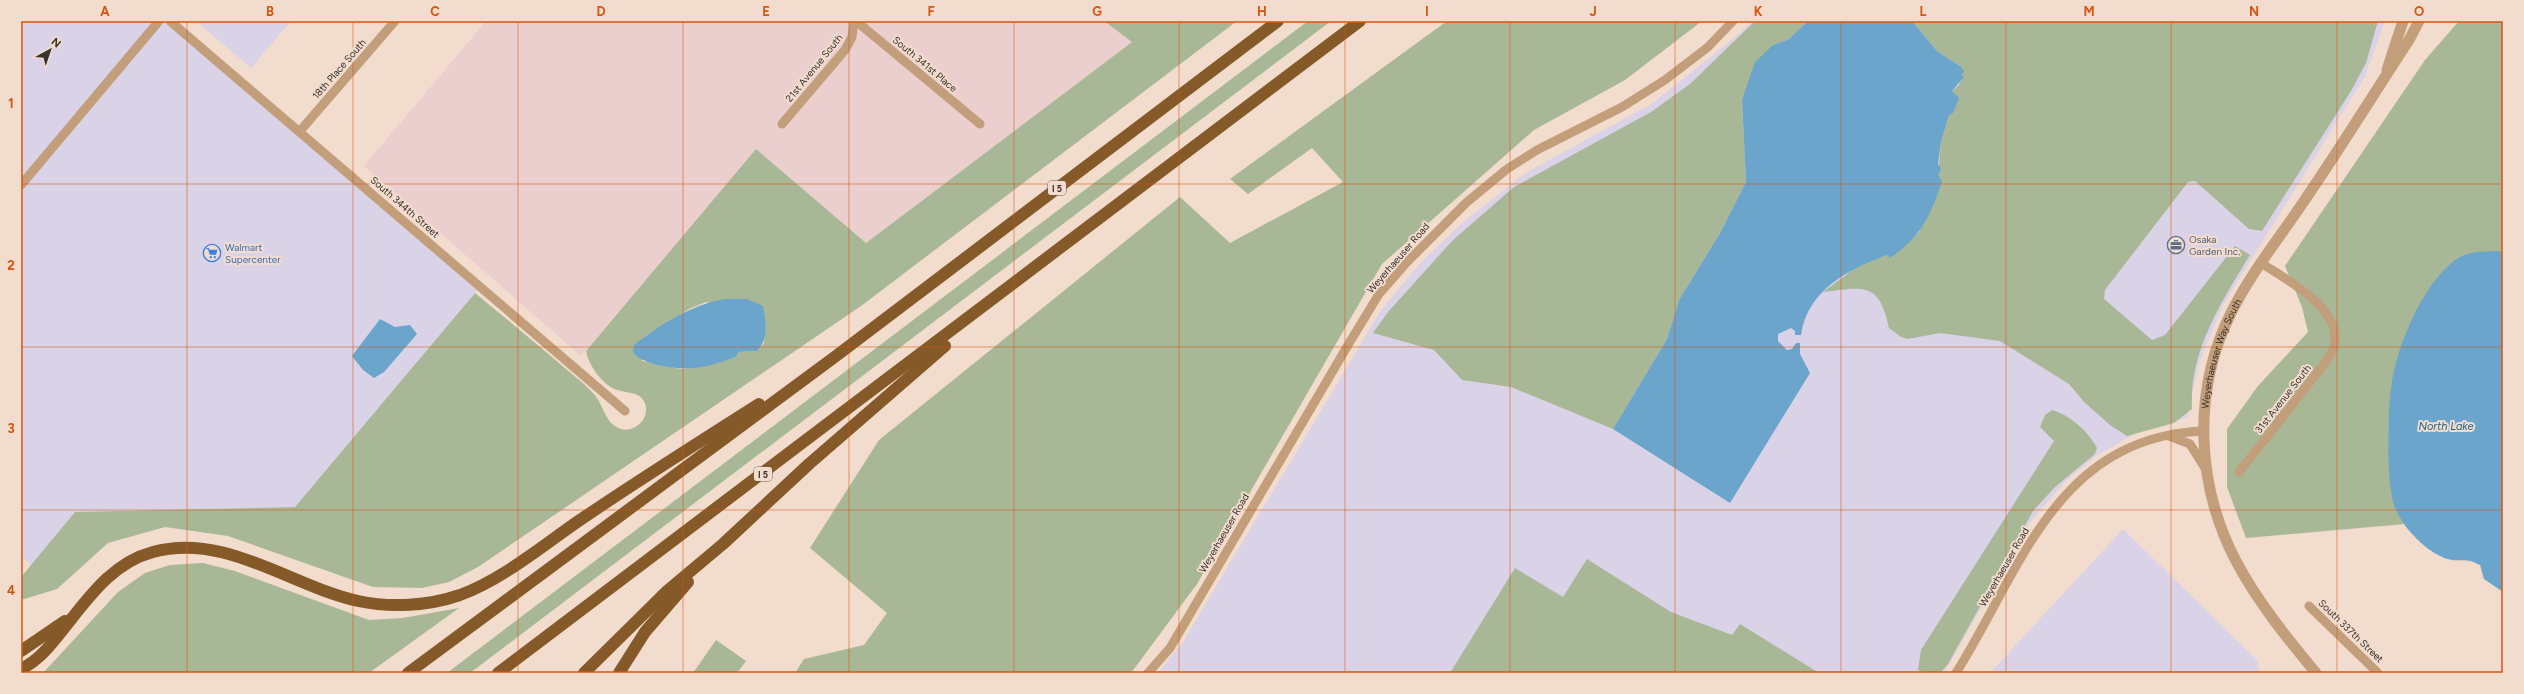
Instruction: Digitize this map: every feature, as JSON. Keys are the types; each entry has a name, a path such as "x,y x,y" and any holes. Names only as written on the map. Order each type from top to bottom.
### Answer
{"highway":[{"name":"I 5","path":"408,673 836,356 1278,21"},
{"name":"I 5","path":"498,673 1027,276 1360,21"},
{"path":"584,673 667,591 723,544 809,464 1027,276"},
{"path":"21,669 38,658 100,583 126,564 151,552 182,547 222,552 359,601 413,604 462,594 504,571 658,467 836,356"},
{"path":"619,673 645,632 665,607 723,544"},
{"path":"21,651 79,610"}],"street":[{"path":"21,185 159,21"},
{"name":"South 344th Street","path":"170,21 625,411"},
{"name":"18th Place South","path":"300,131 395,21"},
{"name":"21st Avenue South","path":"782,124 845,50 852,37 855,21"},
{"name":"South 341st Place","path":"855,21 980,124"},
{"name":"Weyerhaeuser Road","path":"1148,673 1170,648 1314,399 1379,294 1407,262 1467,202 1507,169 1537,150 1622,107 1664,80 1708,47 1734,21"},
{"path":"2386,75 2391,53 2403,21"},
{"name":"Weyerhaeuser Way South","path":"2316,673 2258,597 2237,562 2220,525 2206,470 2203,431 2210,372 2219,343 2231,314 2261,263 2337,153 2409,40 2419,21"},
{"name":"31st Avenue South","path":"2239,472 2325,363 2334,348 2336,336 2333,323 2325,310 2310,296 2261,263"},
{"name":"Weyerhaeuser Road","path":"1956,673 2029,541 2054,508 2102,465 2134,446 2166,435 2203,431"},
{"path":"2166,435 2190,444 2206,470"},
{"name":"South 337th Street","path":"2309,606 2378,673"},
{"name":"Weyerhaeuser Way South","path":"2299,652 2309,673"}],"shaded area":[{"path":"21,21 170,21 480,287 295,507 75,512 31,565 21,556"},
{"path":"196,21 291,21 251,68"},
{"path":"486,21 1104,21 1132,42 866,243 756,150 581,356 364,166"},
{"path":"1751,21 2385,21 2365,76 2223,305 2199,363 2187,418 2149,426 2097,455 2066,481 2030,522 1944,673 1158,673 1183,642 1381,310 1423,260 1468,218 1527,172 1653,103 1740,33"},
{"path":"2123,529 2257,660 2260,673 1990,673"}],"green space":[{"path":"1104,21 1237,21 861,306 478,567 449,582 422,588 373,587 228,536 165,527 108,543 57,589 21,600 21,577 75,512 295,507 475,293 581,381 596,397 609,420 615,426 626,430 636,427 644,419 646,413 644,402 638,395 619,391 609,386 600,378 593,368 586,351 756,149 866,243 1132,42","holes":["706,302 765,318 764,343 757,351 739,352 736,357 697,368 681,369 642,361 645,336 689,309"]},
{"path":"1308,21 1331,21 470,673 447,673"},
{"path":"1447,21 1702,21 1625,80 1534,130 1382,264 1197,584 1131,673 795,673 804,659 864,645 887,613 810,548 879,440 1180,197 1230,243 1343,182 1312,148 1248,194 1230,179"},
{"path":"1755,21 1808,21 1789,39 1773,45 1742,100 1746,182 1720,233 1679,300 1667,339 1613,429 1511,387 1462,380 1434,350 1373,333 1388,312 1452,241 1514,187 1651,112 1690,84"},
{"path":"1912,21 2378,21 2366,63 2351,91 2262,231 2249,229 2195,181 2188,182 2105,290 2104,299 2152,340 2165,335 2235,246 2250,255 2228,291 2201,347 2192,388 2192,409 2174,423 2127,436 2110,425 2084,402 2069,384 2000,341 1940,333 1908,339 1901,337 1889,328 1880,302 1875,295 1868,290 1849,289 1823,292 1859,265 1887,255 1890,258 1919,232 1938,175 1941,142 1949,115 1952,91 1959,85 1962,75 1960,66 1937,51"},
{"path":"2459,21 2503,21 2503,252 2473,253 2458,258 2442,273 2395,367 2388,427 2389,454 2395,508 2405,524 2246,538 2227,487 2227,429 2258,386 2308,332 2302,307 2285,266 2425,60"},
{"path":"2052,410 2066,416 2084,430 2097,448 2095,454 2055,487 2033,511 1948,664 1940,673 1923,673 1918,670 1921,650 2054,441 2040,427 2045,415"},
{"path":"1587,559 1671,612 1732,635 1740,624 1819,673 1450,673 1515,568 1563,597"},
{"path":"203,563 235,571 369,620 403,618 459,608 369,673 43,673 118,592 145,573 170,565"},
{"path":"716,640 746,661 737,673 693,673"}],"water":[{"path":"1808,21 1912,21 1937,51 1960,66 1964,71 1962,75 1964,77 1952,91 1959,98 1953,113 1949,115 1941,142 1938,164 1941,169 1938,175 1942,181 1934,204 1924,224 1910,242 1890,258 1887,255 1858,267 1832,284 1811,306 1801,335 1795,335 1795,331 1791,328 1778,334 1778,341 1787,350 1792,349 1796,343 1800,343 1800,354 1810,373 1730,503 1613,429 1667,339 1679,300 1720,233 1746,182 1742,100 1755,62 1773,45 1789,39"},
{"name":"North Lake","path":"2496,251 2503,252 2503,592 2484,579 2480,565 2469,561 2452,560 2438,555 2419,541 2408,529 2395,508 2388,459 2392,379 2404,337 2418,307 2436,279 2458,258 2472,253"},
{"path":"726,299 747,299 763,306 766,330 761,346 757,351 739,352 736,357 697,368 672,368 653,364 638,357 633,352 634,345 677,316 701,305"},
{"path":"380,319 395,327 410,325 417,334 384,372 374,378 363,370 352,356"}],"place":[{"name":"Osaka Garden Inc.","path":"2176,245"},
{"name":"Walmart Supercenter","path":"212,253"}]}
